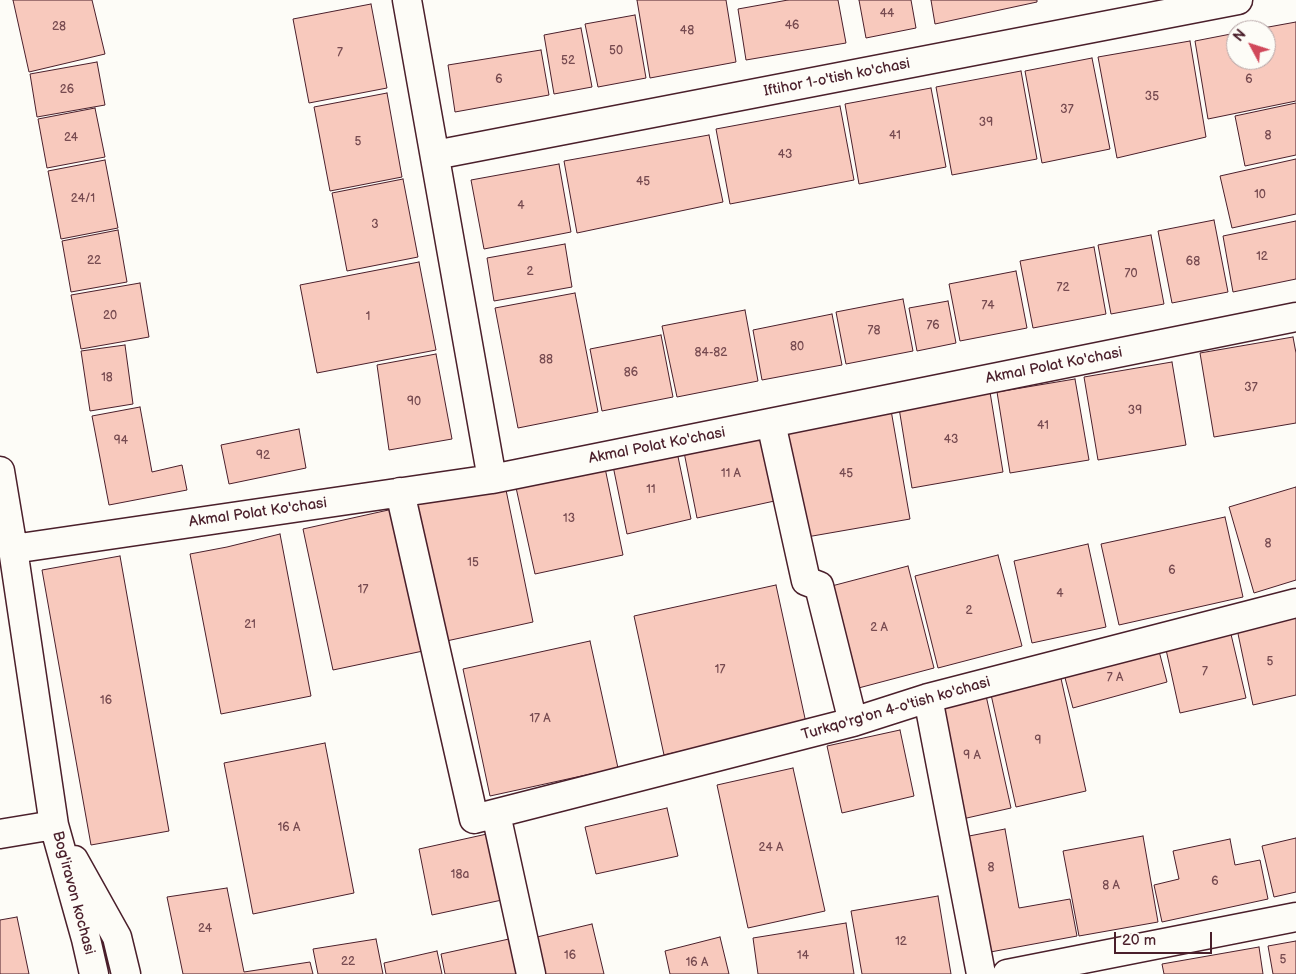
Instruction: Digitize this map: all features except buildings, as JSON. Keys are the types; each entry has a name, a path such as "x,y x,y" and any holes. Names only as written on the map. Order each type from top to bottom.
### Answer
{"street":[{"path":"407,0 492,479"},
{"name":"Iftihor 1-o'tish ko'chasi","path":"435,155 1238,0"},
{"name":"Akmal Polat Ko'chasi","path":"14,549 492,479 1296,317"},
{"path":"771,422 806,582 819,586 853,722"},
{"path":"0,471 14,549 54,825 0,834"},
{"path":"400,492 485,816 532,974"},
{"name":"Turkqo'rg'on 4-o'tish ko'chasi","path":"485,816 853,722 928,698 1296,602"},
{"path":"928,698 981,974"},
{"name":"Bog'iravon kochasi","path":"54,825 94,974"},
{"name":"Bog'iravon kochasi","path":"54,825 117,937 126,974"},
{"path":"1016,973 1296,917"}]}
